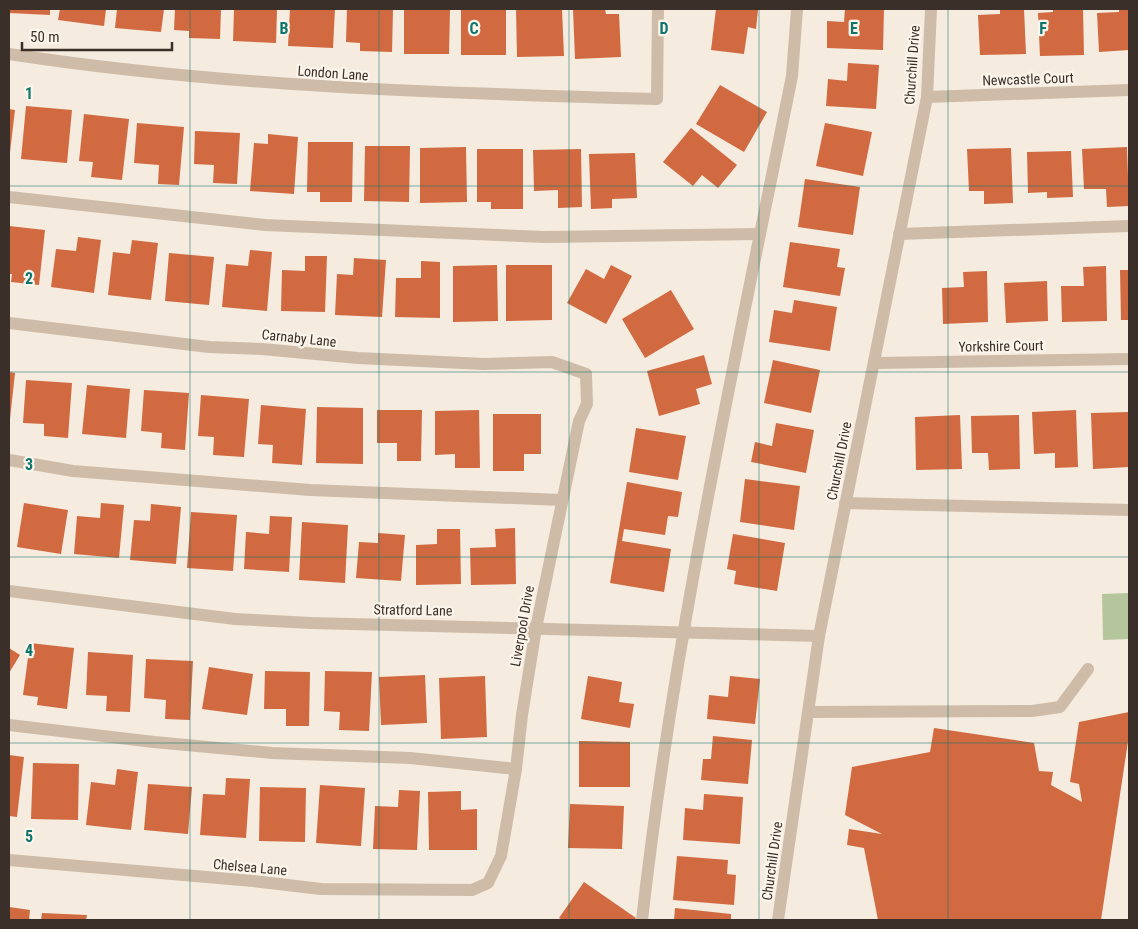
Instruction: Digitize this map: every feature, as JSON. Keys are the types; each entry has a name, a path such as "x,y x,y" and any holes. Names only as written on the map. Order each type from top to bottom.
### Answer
{"street":[{"name":"London Lane","path":"9,54 172,76 318,87 427,93 657,98 658,9"},
{"path":"642,920 652,825 683,633 792,76 797,9"},
{"name":"Churchill Drive","path":"778,920 819,636 927,97 931,9"},
{"name":"Newcastle Court","path":"927,97 1129,90"},
{"path":"9,197 92,207 302,226 545,237 760,234"},
{"path":"899,234 1129,226"},
{"name":"Carnaby Lane","path":"9,323 209,347 262,348 358,358 484,364 552,362 586,374"},
{"name":"Yorkshire Court","path":"874,363 1129,359"},
{"name":"Liverpool Drive","path":"488,883 501,856 516,770 522,715 536,628 579,421 587,404 586,374"},
{"path":"9,460 73,471 310,490 562,500"},
{"path":"845,503 1129,510"},
{"name":"Stratford Lane","path":"9,592 236,619 819,636"},
{"path":"808,712 1032,711 1060,707 1088,669"},
{"path":"9,725 154,742 272,753 410,758 516,770"},
{"name":"Chelsea Lane","path":"9,860 320,889 472,890 488,883"}],"green space":[{"path":"1129,593 1129,639 1103,640 1102,594"}],"building":[{"path":"9,9 50,9 50,15 9,13"},
{"path":"60,9 106,9 104,26 58,20"},
{"path":"117,9 164,9 161,32 115,28"},
{"path":"175,9 221,9 220,39 189,38 189,31 174,30"},
{"path":"234,9 277,9 276,43 233,41"},
{"path":"290,9 335,9 333,48 288,46"},
{"path":"347,9 393,9 392,52 360,51 360,43 346,42"},
{"path":"404,9 450,9 449,54 404,54"},
{"path":"461,9 506,9 506,55 461,55"},
{"path":"516,9 562,9 564,56 517,57"},
{"path":"573,9 605,9 606,14 619,14 621,57 575,59"},
{"path":"716,9 758,10 756,29 748,27 744,54 711,50"},
{"path":"845,9 884,9 883,50 827,48 827,21 844,22"},
{"path":"1000,9 1024,9 1026,54 980,55 978,15 1000,14"},
{"path":"1053,9 1083,9 1084,55 1040,56 1038,13 1053,12"},
{"path":"1119,9 1129,9 1129,50 1099,52 1097,13 1119,12"},
{"path":"848,63 879,65 876,109 826,106 828,79 847,81"},
{"path":"720,85 767,112 744,152 696,124"},
{"path":"26,106 72,110 67,163 21,159"},
{"path":"9,109 15,110 10,152 9,152"},
{"path":"84,114 129,119 122,180 91,177 93,162 79,161"},
{"path":"137,123 184,127 179,185 158,184 159,165 134,163"},
{"path":"825,123 872,132 863,176 816,166"},
{"path":"691,128 737,165 718,188 702,175 693,186 663,162"},
{"path":"195,131 240,133 237,184 213,183 214,165 194,164"},
{"path":"268,134 298,137 294,194 250,191 254,143 268,144"},
{"path":"308,142 353,142 352,202 320,202 320,192 307,192"},
{"path":"365,146 410,146 409,202 364,201"},
{"path":"466,147 467,202 420,203 420,148"},
{"path":"1127,147 1129,206 1107,207 1106,189 1084,189 1082,149"},
{"path":"1011,148 1013,203 984,204 984,191 969,191 967,149"},
{"path":"477,149 523,149 523,209 491,209 491,202 477,202"},
{"path":"581,149 582,207 558,208 558,190 534,191 533,150"},
{"path":"1071,151 1073,197 1047,198 1047,192 1028,193 1027,152"},
{"path":"635,153 637,198 612,199 612,208 591,209 589,154"},
{"path":"805,179 860,187 853,235 798,227"},
{"path":"9,226 45,230 39,285 11,282 12,274 9,274"},
{"path":"78,237 101,240 94,293 51,287 56,249 76,251"},
{"path":"132,240 158,243 151,300 108,295 113,252 130,254"},
{"path":"790,242 840,249 837,267 845,268 840,296 783,287"},
{"path":"250,250 272,252 267,311 222,307 226,264 248,266"},
{"path":"169,253 214,257 209,305 165,301"},
{"path":"305,256 327,256 325,312 281,311 282,270 305,271"},
{"path":"354,258 386,260 382,317 335,315 337,274 353,275"},
{"path":"421,261 440,262 440,318 395,317 396,278 421,278"},
{"path":"497,265 498,321 453,322 453,266"},
{"path":"506,265 552,265 552,320 506,321"},
{"path":"611,265 632,276 606,324 567,303 586,269 604,279"},
{"path":"1106,266 1107,321 1062,322 1061,286 1084,286 1083,267"},
{"path":"1120,270 1129,270 1129,320 1121,320"},
{"path":"987,271 988,322 943,324 942,288 964,287 963,272"},
{"path":"1047,281 1048,321 1006,323 1004,283"},
{"path":"671,290 694,329 645,358 622,319"},
{"path":"794,300 837,307 830,351 769,342 774,310 792,313"},
{"path":"704,355 712,384 696,389 700,404 659,416 647,371"},
{"path":"773,360 820,370 811,413 764,403"},
{"path":"9,372 15,373 10,419 9,419"},
{"path":"26,380 72,383 68,438 44,436 44,424 23,423"},
{"path":"87,385 130,389 126,438 82,434"},
{"path":"144,390 189,393 185,450 161,448 162,433 141,431"},
{"path":"201,395 249,399 244,457 213,455 214,437 198,436"},
{"path":"261,405 306,409 302,465 272,463 273,445 258,444"},
{"path":"317,407 363,408 363,464 316,463"},
{"path":"377,410 422,410 421,461 397,461 397,443 377,443"},
{"path":"479,410 480,468 455,468 455,454 435,455 435,411"},
{"path":"1076,410 1078,467 1055,468 1055,453 1034,454 1032,412"},
{"path":"1129,412 1129,467 1093,469 1091,413"},
{"path":"493,414 541,414 541,454 524,454 524,471 493,471"},
{"path":"960,415 962,469 916,470 915,417"},
{"path":"1019,415 1020,469 989,470 988,453 972,453 971,416"},
{"path":"776,423 814,430 806,473 751,462 755,442 772,446"},
{"path":"636,428 686,436 678,480 629,472"},
{"path":"745,479 800,486 794,530 740,522"},
{"path":"627,482 682,492 678,517 668,516 665,535 624,529 622,541 671,549 664,592 610,583"},
{"path":"24,503 68,510 61,554 17,547"},
{"path":"101,503 124,505 119,558 74,554 77,516 100,518"},
{"path":"151,504 181,507 176,564 130,560 134,520 150,521"},
{"path":"191,512 237,515 233,571 187,568"},
{"path":"270,516 292,517 289,572 244,569 246,532 269,534"},
{"path":"302,522 348,525 345,583 299,580"},
{"path":"515,528 516,584 471,585 470,548 496,547 495,529"},
{"path":"437,529 460,529 461,584 416,585 416,545 437,544"},
{"path":"378,533 405,535 401,581 356,578 359,542 378,543"},
{"path":"733,534 785,543 777,591 734,584 736,571 727,569"},
{"path":"30,643 74,648 67,709 37,705 38,697 23,695"},
{"path":"9,648 20,655 9,673"},
{"path":"88,652 133,655 130,712 106,711 107,696 86,695"},
{"path":"146,659 193,661 190,720 165,719 166,700 144,698"},
{"path":"209,667 253,674 247,715 202,709"},
{"path":"265,671 310,672 309,726 286,726 286,709 264,709"},
{"path":"325,671 372,672 369,731 339,730 340,712 324,711"},
{"path":"425,675 427,723 381,725 379,677"},
{"path":"485,676 487,737 441,739 439,678"},
{"path":"588,676 622,682 619,702 634,704 630,728 581,719"},
{"path":"730,676 760,679 755,724 707,719 709,695 728,697"},
{"path":"1129,712 1129,735 1101,920 878,920 864,848 847,845 849,829 882,834 845,815 852,767 930,752 934,728 1034,743 1039,771 1053,772 1051,785 1082,802 1079,784 1070,782 1079,722"},
{"path":"713,736 752,740 748,784 701,780 703,759 711,759"},
{"path":"579,741 630,742 630,787 579,787"},
{"path":"9,755 24,757 17,817 9,816"},
{"path":"33,763 79,764 78,820 31,819"},
{"path":"117,769 138,772 131,830 86,825 91,782 115,785"},
{"path":"226,778 250,779 246,838 200,835 203,794 225,795"},
{"path":"148,784 192,787 188,834 144,830"},
{"path":"320,785 365,788 361,846 316,843"},
{"path":"260,787 306,788 305,842 259,841"},
{"path":"399,790 420,791 417,850 373,849 375,806 398,807"},
{"path":"461,791 461,810 477,809 477,850 429,850 428,792"},
{"path":"704,794 743,797 740,844 683,840 685,808 703,810"},
{"path":"570,804 624,806 622,849 568,848"},
{"path":"677,856 728,860 727,874 736,875 734,905 673,900"},
{"path":"584,882 636,918 634,920 563,920 559,918"},
{"path":"9,907 30,910 29,920 9,920"},
{"path":"675,908 731,914 731,920 674,920"},
{"path":"42,913 87,915 86,920 41,920"}]}
